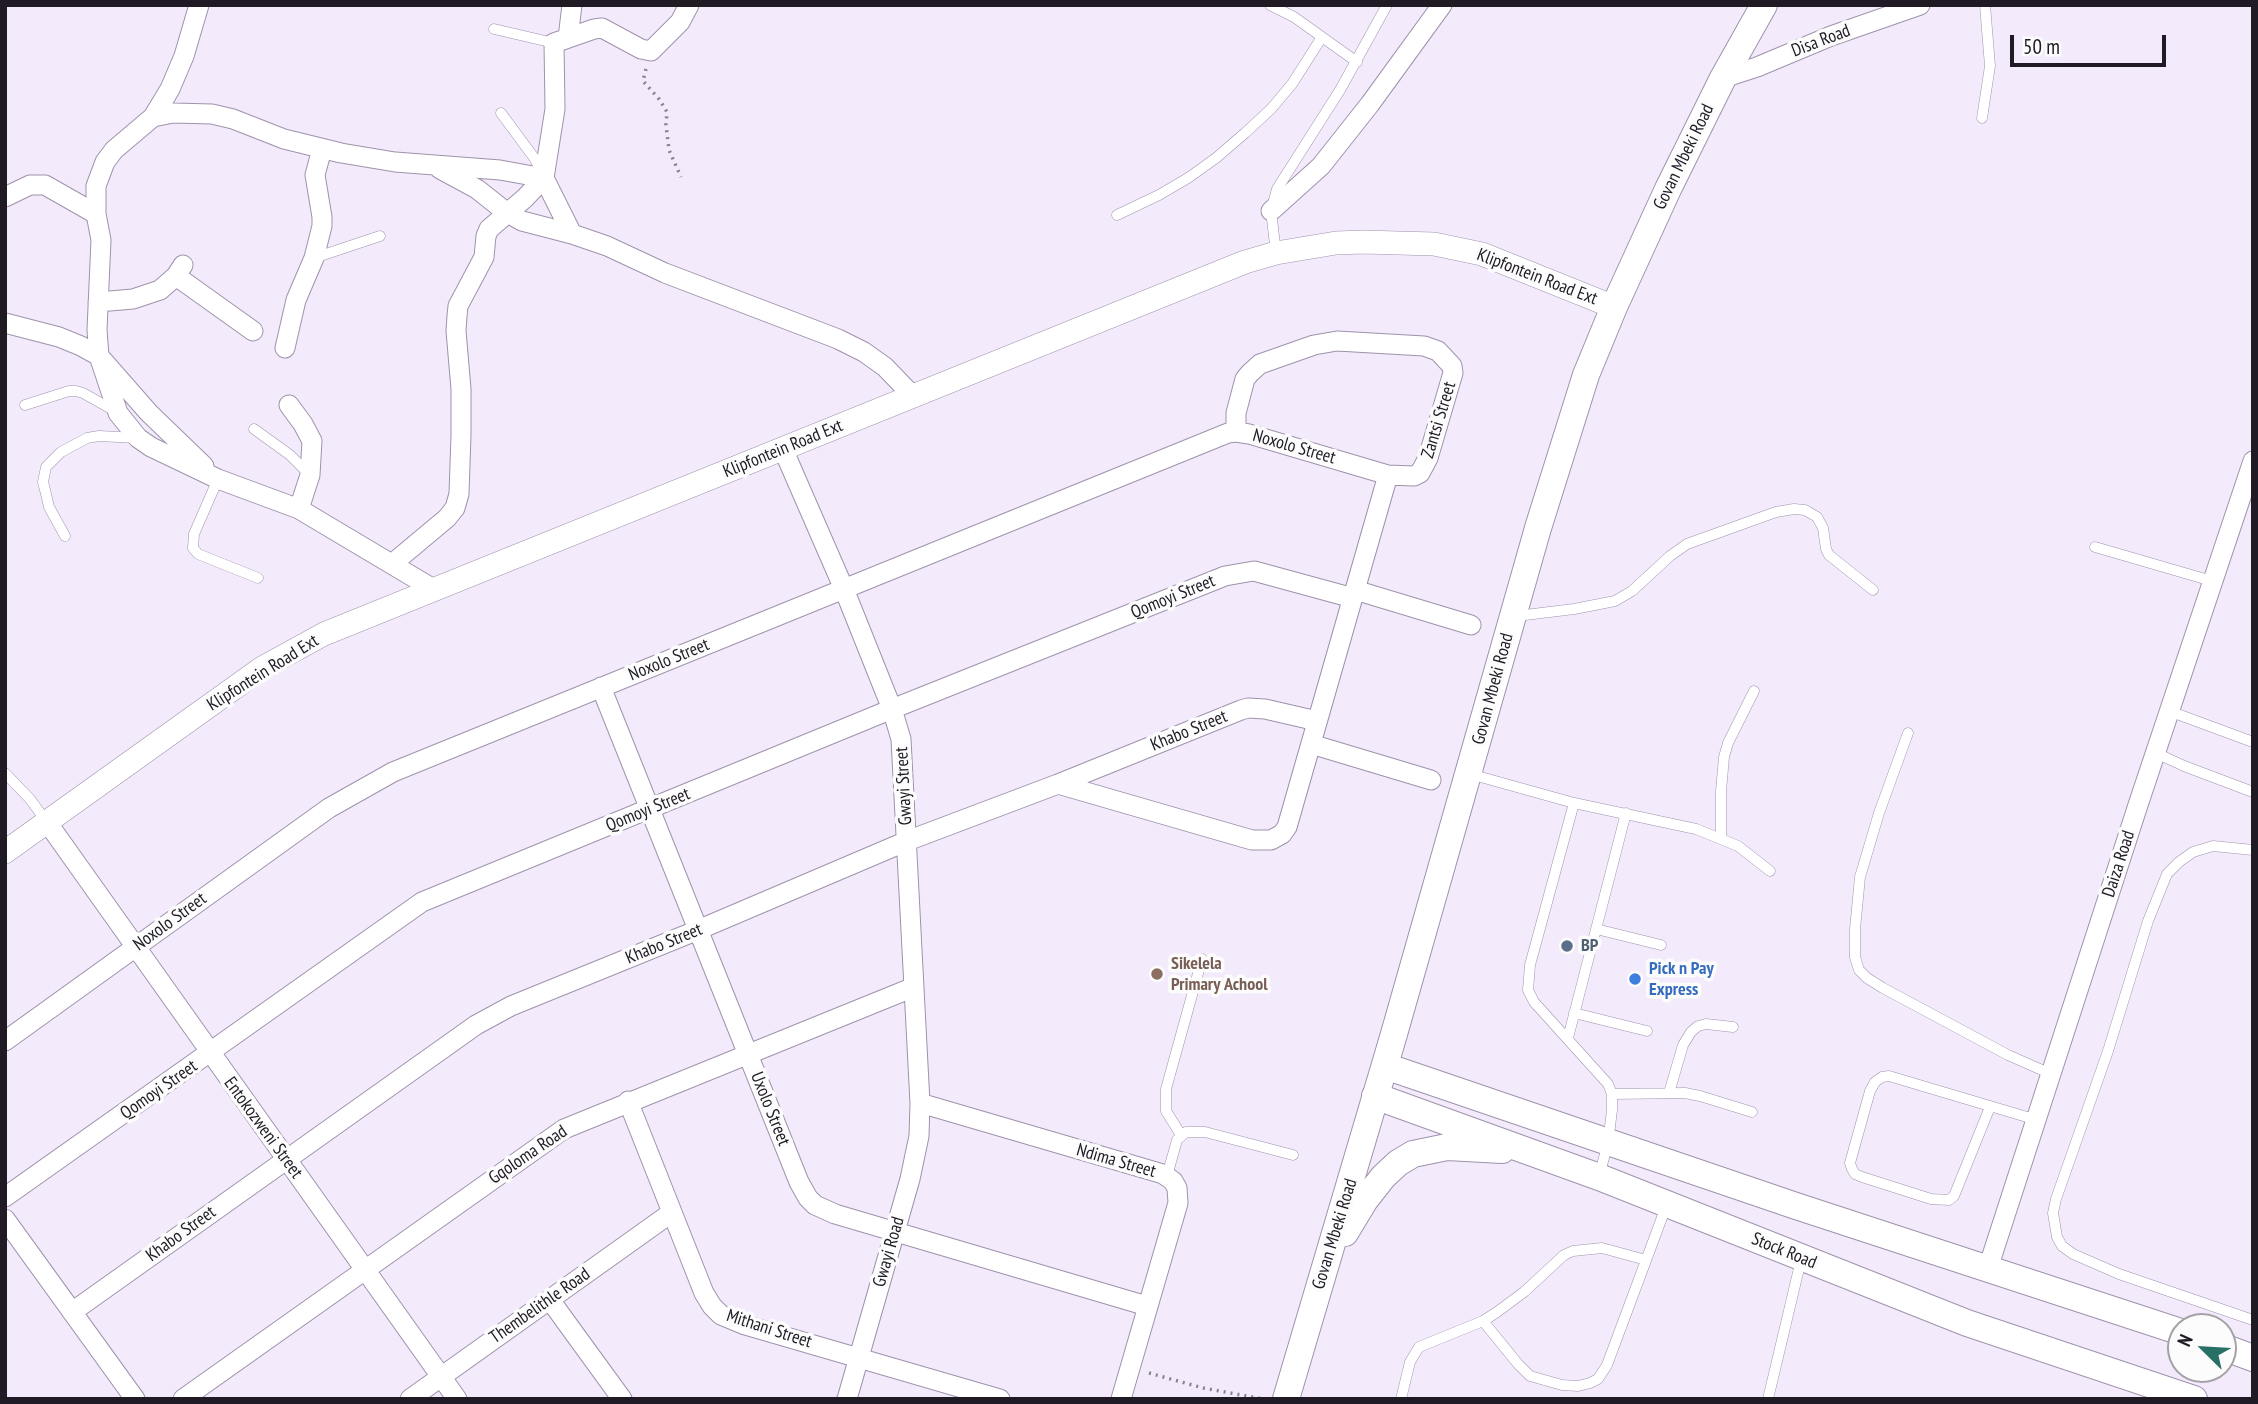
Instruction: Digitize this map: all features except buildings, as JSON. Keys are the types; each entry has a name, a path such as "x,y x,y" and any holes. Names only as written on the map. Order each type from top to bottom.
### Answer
{"main road":[{"name":"Govan Mbeki Road","path":"1286,1399 1470,774 1513,616 1582,388 1614,307 1668,189 1723,78 1764,5"},
{"path":"1385,1066 1901,1241 2167,1327"},
{"name":"Stock Road","path":"1376,1096 1667,1203 1967,1324 2194,1399"},
{"path":"1327,1261 1364,1200 1383,1177 1413,1154 1431,1149 1481,1147 1541,1155"}],"street":[{"path":"199,5 184,56 170,89 153,117 114,150 105,162 96,186 96,214 101,240 99,355 118,413 138,438 151,447 218,479 299,509 435,590"},
{"path":"572,5 561,40 555,109 544,178 572,234"},
{"path":"561,40 602,28 641,49 651,51 680,22 689,5"},
{"path":"1271,211 1321,166 1442,5"},
{"name":"Disa Road","path":"1723,78 1920,5"},
{"path":"153,117 173,113 212,114 322,149 395,162 512,171 544,178"},
{"path":"285,348 296,300 314,258 322,226 323,217 315,175 322,149"},
{"path":"433,165 477,189 522,221 607,246 665,273 838,339 885,366 913,396"},
{"path":"393,564 447,519 455,508 461,470 461,390 456,331 458,306 484,257 489,229 544,178"},
{"path":"5,197 30,185 45,185 96,214"},
{"name":"Klipfontein Road Ext","path":"5,852 262,668 324,634 1214,274 1276,253 1336,243 1434,244 1482,254 1614,307"},
{"path":"98,302 133,299 160,290 180,270 253,331"},
{"path":"5,323 59,337 99,355 149,413 218,479"},
{"name":"Zantsi Street","path":"1236,432 1236,413 1245,380 1260,364 1314,345 1337,341 1424,346 1438,351 1448,360 1453,373 1428,458 1420,473 1414,476 1388,475"},
{"path":"289,405 312,441 310,475 299,509"},
{"name":"Noxolo Street","path":"5,1041 329,808 393,772 1215,438 1236,432 1249,434 1388,475"},
{"name":"Gwayi Street","path":"783,449 844,589 892,709 901,739 920,1103"},
{"name":"Daiza Road","path":"1988,1268 2169,710 2253,461"},
{"path":"1058,784 1252,840 1271,840 1282,834 1287,827 1388,475"},
{"name":"Qomoyi Street","path":"5,1197 422,902 1225,576 1254,571 1354,594"},
{"path":"1354,594 1471,625"},
{"name":"Uxolo Street","path":"601,687 807,1198 824,1210 895,1233 1147,1306"},
{"name":"Khabo Street","path":"72,1312 285,1159 485,1020 511,1006 907,841 1248,708 1265,709 1317,721"},
{"path":"1311,744 1430,780"},
{"name":"Entokozweni Street","path":"47,822 457,1399"},
{"name":"Gqoloma Road","path":"183,1399 564,1129 914,987"},
{"name":"Mithani Street","path":"628,1101 704,1293 721,1315 745,1325 1000,1399"},
{"name":"Ndima Street","path":"920,1103 1167,1176 1177,1188 1178,1203 1121,1399"},
{"name":"Gwayi Road","path":"847,1399 917,1152 920,1103"},
{"name":"Thembelithle Road","path":"410,1399 671,1213"},
{"path":"5,1219 135,1399"},
{"path":"550,1300 622,1399"}],"lane":[{"path":"1270,5 1294,17 1357,62"},
{"path":"1276,253 1271,211 1282,179 1357,62 1387,5"},
{"path":"1982,118 1990,65 1985,5"},
{"path":"494,29 561,40"},
{"path":"1117,215 1188,178 1235,141 1270,109 1292,84 1322,37"},
{"path":"501,113 535,159 544,178"},
{"path":"314,258 380,236"},
{"path":"25,405 76,391 118,413"},
{"path":"254,429 290,455 310,475"},
{"path":"65,537 46,494 43,482 46,467 61,452 87,438 138,438"},
{"path":"218,479 194,534 192,548 198,554 258,578"},
{"path":"1513,616 1615,601 1632,591 1687,544 1776,512 1794,509 1805,510 1817,517 1823,528 1829,555 1872,590"},
{"path":"2095,547 2212,581"},
{"path":"1721,839 1724,757 1728,743 1754,691"},
{"path":"2169,710 2253,743"},
{"path":"1908,733 1879,813 1860,877 1855,957 1860,970 1883,988 2008,1055 2052,1074"},
{"path":"2155,753 2253,792"},
{"path":"5,773 47,822"},
{"path":"1470,774 1574,803 1696,829 1738,846 1770,871"},
{"path":"1574,803 1527,980 1534,1002 1603,1076 1612,1094 1608,1143 1599,1177"},
{"path":"1568,1038 1626,813"},
{"path":"2253,850 2213,846 2193,852 2173,868 2161,886 2053,1213 2057,1237 2062,1246 2073,1254 2119,1274 2253,1320"},
{"path":"1596,929 1661,945"},
{"path":"1181,1135 1167,1111 1166,1089 1202,959"},
{"path":"1574,1013 1647,1031"},
{"path":"1669,1093 1684,1045 1691,1032 1706,1024 1732,1027"},
{"path":"1990,1107 1954,1196 1949,1200 1931,1199 1896,1188 1855,1174 1852,1169 1850,1163 1870,1091 1882,1077 1889,1076 2036,1120"},
{"path":"1612,1094 1669,1093 1700,1096 1752,1112"},
{"path":"1167,1176 1177,1140 1181,1135 1196,1131 1293,1155"},
{"path":"1483,1321 1531,1376 1562,1385 1590,1383 1598,1379 1607,1365 1667,1203"},
{"path":"1401,1399 1410,1362 1419,1347 1483,1321 1524,1292 1564,1255 1573,1251 1602,1248 1646,1260"},
{"path":"1768,1399 1801,1258"}],"path":[{"path":"651,51 643,81 667,112 669,150 681,177"},
{"path":"1130,1367 1203,1388 1263,1399"}],"place":[{"name":"BP","path":"1567,946"},
{"name":"Sikelela Primary Achool","path":"1157,974"},
{"name":"Pick n Pay Express","path":"1635,979"}]}
